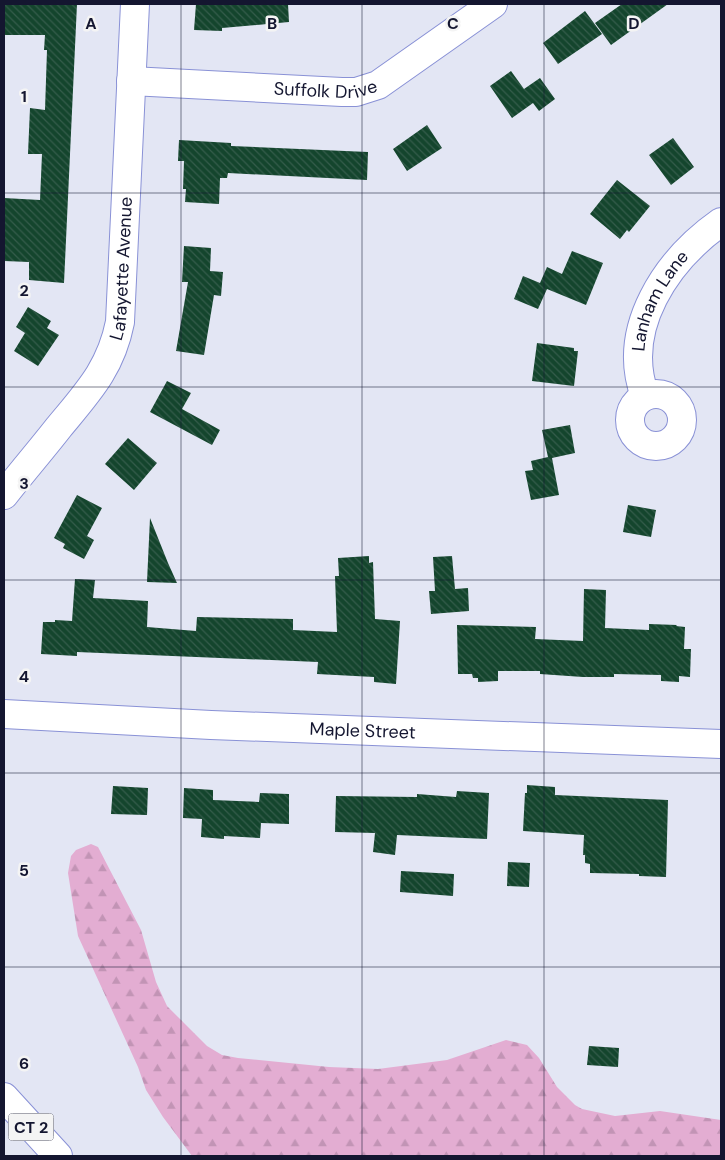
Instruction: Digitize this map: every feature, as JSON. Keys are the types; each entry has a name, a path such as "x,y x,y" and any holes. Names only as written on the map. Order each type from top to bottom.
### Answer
{"main road":[{"name":"Lafayette Avenue","path":"4,495 90,389 101,373 116,339 120,322 135,4"},
{"name":"Suffolk Drive","path":"131,82 342,92 369,89 388,79 493,4"},
{"name":"Lanham Lane","path":"645,396 640,378 639,357 641,334 647,311 664,279 676,263 696,242 721,222"},
{"name":"Maple Street","path":"4,714 212,725 721,744"},
{"name":"CT 2","path":"4,1097 58,1156"}],"green space":[{"path":"91,844 98,847 141,930 156,982 167,1006 207,1046 222,1055 329,1067 378,1069 447,1060 506,1040 527,1045 539,1058 557,1087 575,1105 582,1109 615,1116 660,1111 721,1120 721,1156 192,1156 146,1090 138,1067 78,936 68,873 71,856 76,850"}],"building":[{"path":"4,4 77,4 64,283 29,280 29,262 4,261 4,198 40,200 42,154 28,154 30,108 45,110 47,50 44,50 45,35 4,35"},
{"path":"196,4 288,4 289,22 222,28 222,31 194,30"},
{"path":"622,4 668,4 611,45 595,23"},
{"path":"585,11 602,34 558,64 543,43"},
{"path":"511,71 524,89 540,78 555,99 539,111 533,103 512,118 490,86"},
{"path":"427,125 442,148 407,171 393,149"},
{"path":"673,138 694,167 671,185 649,155"},
{"path":"179,140 231,143 231,146 368,152 367,180 228,173 227,178 220,178 219,204 185,202 186,189 183,189 184,161 178,161"},
{"path":"617,180 650,206 629,232 627,230 620,239 590,214"},
{"path":"184,246 211,248 210,271 223,272 221,296 214,295 204,355 176,351 188,282 182,282"},
{"path":"572,251 603,263 586,305 547,289 538,309 514,299 523,276 540,283 547,267 562,274"},
{"path":"28,307 51,321 47,328 59,335 38,366 14,351 25,333 16,327"},
{"path":"537,343 574,348 574,351 578,351 574,386 532,381"},
{"path":"167,381 191,393 182,409 220,430 212,445 150,412"},
{"path":"570,425 575,453 552,458 559,495 531,500 525,471 533,470 531,461 548,457 542,430"},
{"path":"128,438 157,463 134,490 105,464"},
{"path":"77,495 102,508 87,536 94,540 84,559 63,548 65,544 54,538"},
{"path":"628,505 656,510 651,537 623,532"},
{"path":"150,518 168,563 177,583 147,582"},
{"path":"369,556 369,563 373,562 375,619 400,621 396,684 374,682 374,677 317,674 318,662 77,652 77,656 41,654 43,622 55,622 55,620 72,621 75,579 95,580 93,598 148,601 147,627 196,631 197,617 293,619 293,630 337,632 335,576 339,576 338,558"},
{"path":"452,556 455,589 468,588 469,611 431,614 429,591 435,591 433,557"},
{"path":"584,589 606,590 605,628 649,630 649,624 685,627 684,649 691,649 690,677 679,676 679,682 661,681 661,675 614,674 614,677 583,677 540,674 540,671 498,671 498,681 478,682 478,678 473,678 472,674 458,674 457,625 536,627 535,639 583,641"},
{"path":"527,785 555,787 555,795 668,800 666,877 639,876 639,874 590,873 590,864 585,863 585,855 583,855 584,835 523,831"},
{"path":"113,786 148,788 147,815 111,814"},
{"path":"184,788 213,790 213,800 259,802 260,793 289,794 289,824 261,823 260,838 224,836 224,839 201,837 202,819 183,818"},
{"path":"457,791 489,793 487,839 397,835 395,855 373,852 375,833 335,832 336,796 417,797 417,794 456,797"},
{"path":"508,862 530,863 529,887 507,886"},
{"path":"401,871 454,874 453,896 400,892"},
{"path":"589,1046 619,1048 618,1067 587,1065"}]}
